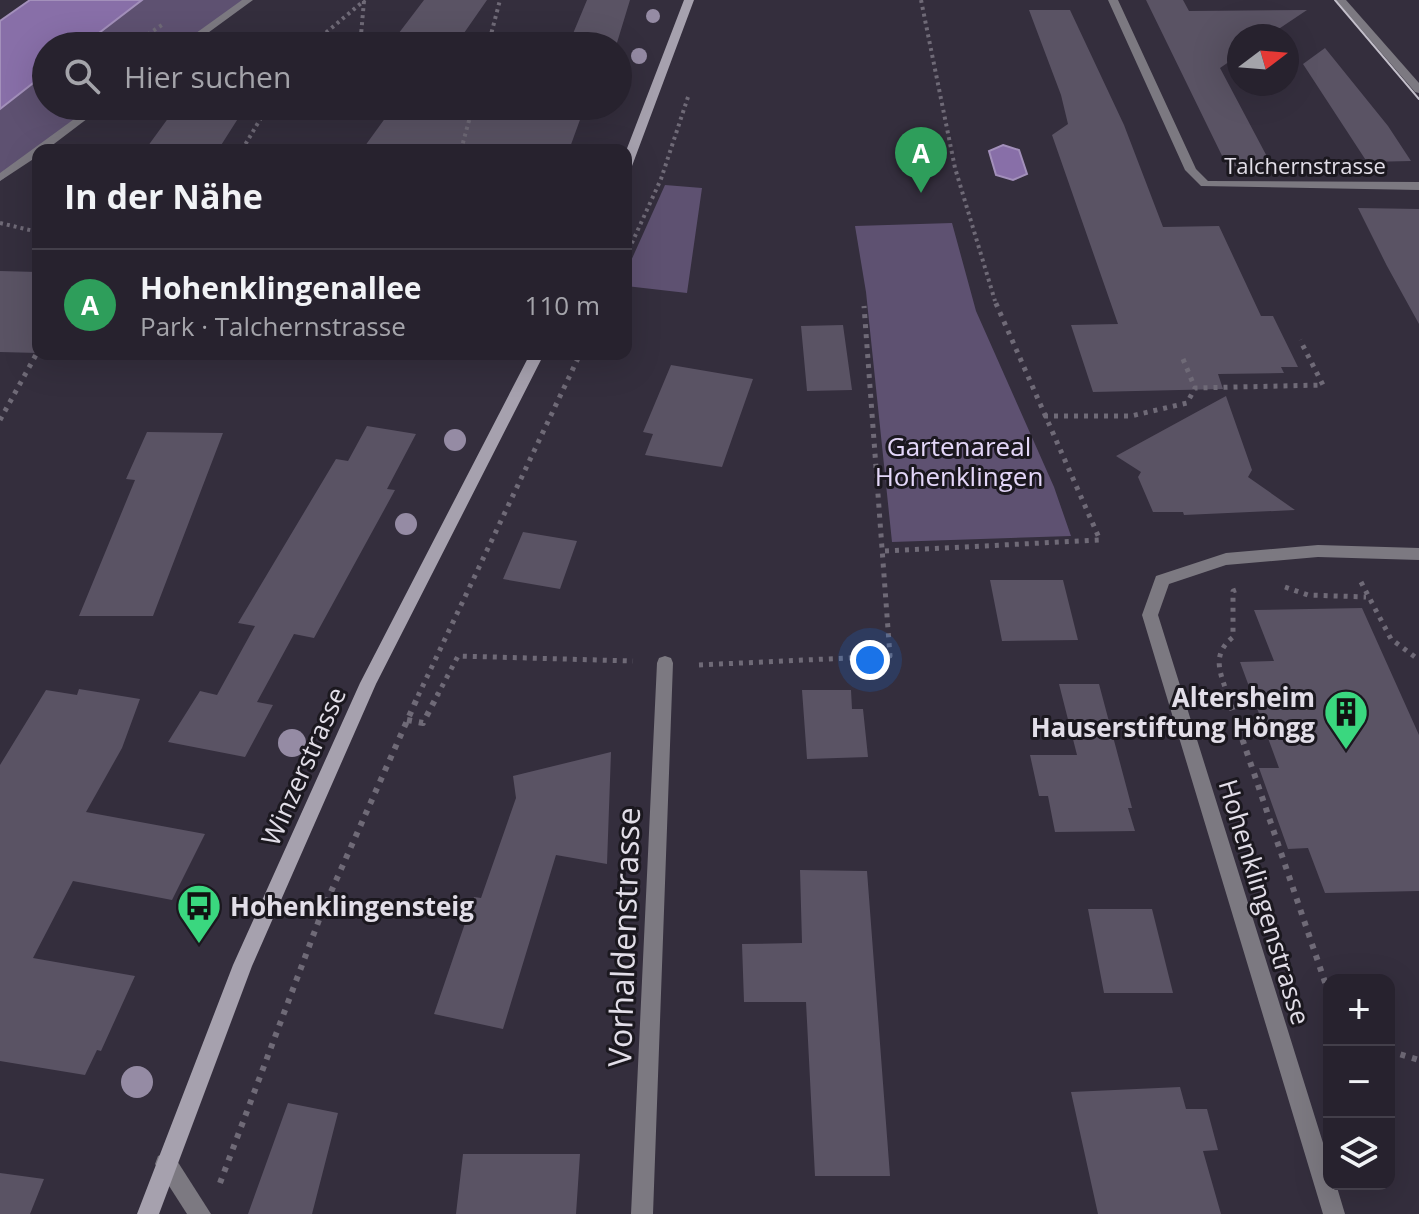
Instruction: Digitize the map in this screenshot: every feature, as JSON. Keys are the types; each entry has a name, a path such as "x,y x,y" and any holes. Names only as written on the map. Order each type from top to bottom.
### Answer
{"main road":[{"path":"632,150 689,0"},
{"name":"Winzerstrasse","path":"148,1214 243,965 368,683 534,360"}],"street":[{"path":"203,32 248,0"},
{"name":"Talchernstrasse","path":"1113,0 1191,170 1205,184 1419,186"},
{"path":"1341,0 1419,90"},
{"path":"46,144 80,120"},
{"path":"0,178 32,154"},
{"name":"Hohenklingenstrasse","path":"1334,1214 1150,615 1162,580 1226,559 1318,551 1419,554"},
{"name":"Vorhaldenstrasse","path":"642,1214 665,663"},
{"path":"166,1164 200,1214"}],"path":[{"path":"327,32 365,0 362,32"},
{"path":"492,32 500,0"},
{"path":"885,551 1100,540 995,302 955,168 921,0"},
{"path":"246,144 260,120"},
{"path":"463,144 469,120"},
{"path":"0,223 32,231"},
{"path":"690,665 890,656 885,551 864,306"},
{"path":"1195,388 1323,385 1300,340"},
{"path":"1183,359 1195,388"},
{"path":"0,420 33,360"},
{"path":"218,1187 322,912 407,720 577,360"},
{"path":"1044,416 1131,416 1187,403 1195,388"},
{"path":"1273,583 1308,595 1366,597 1391,639 1419,660"},
{"path":"1243,588 1233,591 1233,637 1222,646 1217,664 1323,976"},
{"path":"407,720 423,723 458,656 641,662"},
{"path":"1395,1053 1419,1060"}],"green space":[{"path":"142,0 248,0 203,32 100,32"},
{"path":"32,84 32,120 81,120 49,144 32,144 32,157 0,181 0,109"},
{"path":"665,185 702,188 687,293 632,287 632,259"},
{"name":"Gartenareal Hohenklingen","path":"952,223 976,311 1054,487 1071,536 892,542 866,292 855,226"}],"shaded area":[{"path":"30,0 142,0 100,32 32,32 32,84 0,109 0,21"},
{"path":"1003,145 1019,150 1027,174 1013,180 996,175 989,151"}],"building":[{"path":"424,0 487,0 465,32 400,32"},
{"path":"587,0 630,0 620,32 574,32"},
{"path":"1146,0 1183,0 1189,11 1307,10 1286,24 1227,24 1227,63 1220,68 1227,81 1227,96 1235,96 1272,166 1227,166"},
{"path":"1029,10 1070,10 1124,125 1163,227 1219,226 1261,316 1273,316 1298,367 1281,367 1284,373 1218,374 1223,389 1093,392 1071,325 1118,324 1052,135 1068,124 1061,95"},
{"path":"1325,48 1388,126 1411,161 1367,162 1303,64"},
{"path":"167,120 237,120 222,144 149,144"},
{"path":"384,120 580,120 571,144 366,144"},
{"path":"1358,208 1419,209 1419,324 1387,266"},
{"path":"0,271 32,272 32,353 0,352"},
{"path":"843,325 852,390 807,391 801,326"},
{"path":"671,365 753,379 722,467 645,455 653,434 643,432"},
{"path":"1226,396 1252,470 1248,477 1295,510 1184,515 1183,512 1153,512 1138,477 1141,472 1116,456"},
{"path":"367,426 416,434 387,489 395,490 314,638 294,634 257,702 273,705 245,757 168,742 200,691 217,695 255,626 238,623 336,459 348,461"},
{"path":"147,432 223,433 153,616 79,616 135,480 126,479"},
{"path":"523,532 577,541 560,589 503,579"},
{"path":"990,580 1063,580 1078,640 1002,641"},
{"name":"Altersheim Hauserstiftung Höngg","path":"1362,608 1419,735 1419,891 1325,893 1308,848 1288,849 1259,768 1279,768 1240,662 1274,661 1254,610"},
{"path":"1059,684 1099,684 1132,808 1128,808 1135,831 1055,832 1048,796 1039,796 1030,755 1077,755"},
{"path":"79,689 140,699 122,748 86,812 205,834 172,900 73,881 33,958 135,976 101,1051 97,1050 85,1075 0,1061 0,765 46,690 77,695"},
{"path":"802,690 851,690 852,709 863,709 868,757 807,759"},
{"path":"611,752 607,864 556,855 503,1029 434,1014 474,897 481,898 516,798 513,776"},
{"path":"800,870 867,871 890,1176 815,1176 806,1002 744,1002 742,944 802,943"},
{"path":"1088,909 1152,909 1173,993 1104,993"},
{"path":"1180,1087 1186,1109 1207,1109 1218,1150 1203,1151 1221,1214 1098,1214 1071,1092"},
{"path":"288,1103 338,1113 312,1214 248,1214"},
{"path":"463,1154 580,1154 576,1214 456,1214"},
{"path":"0,1173 44,1179 30,1214 0,1214"}],"tram line":[{"path":"1335,0 1419,99"}],"place":[{"name":"Hohenklingenallee","path":"921,193"},
{"name":"Altersheim Hauserstiftung Höngg","path":"1346,751"},
{"name":"Hohenklingensteig","path":"199,945"}]}
